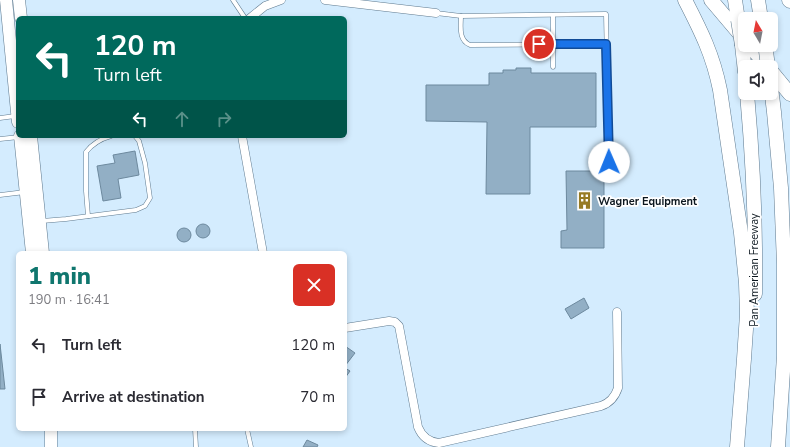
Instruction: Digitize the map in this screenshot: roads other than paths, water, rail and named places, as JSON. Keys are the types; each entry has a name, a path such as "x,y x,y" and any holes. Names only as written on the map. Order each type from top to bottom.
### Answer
{"highway":[{"path":"685,0 706,41 718,77 744,250 747,314 737,447"},
{"path":"711,0 738,35"},
{"path":"735,0 738,20"},
{"path":"758,0 760,12"},
{"path":"753,52 761,60"},
{"path":"778,79 790,94"},
{"name":"Pan American Freeway","path":"742,447 752,358 756,274 754,194 748,100"},
{"path":"773,100 781,188 784,264 784,356 778,447"},
{"path":"787,447 790,422"}],"main road":[{"path":"6,0 16,99"},
{"path":"19,0 21,16"},
{"path":"24,138 25,192 32,251"},
{"path":"24,138 43,251"},
{"path":"51,431 52,447"}],"street":[{"path":"252,16 265,6 281,0"},
{"path":"325,0 436,13"},
{"path":"242,138 263,251"},
{"path":"347,328 389,321 397,324 400,328 418,427 425,438 439,443 601,406 608,402 614,396 618,388 617,312"}],"lane":[{"path":"233,0 245,16"},
{"path":"436,13 461,16 606,14 609,162"},
{"path":"552,67 553,15"},
{"path":"461,16 462,38 470,45 606,44"},
{"path":"0,118 16,119"},
{"path":"0,140 16,137"},
{"path":"88,216 86,191 86,152 92,144 103,138"},
{"path":"39,221 136,210 144,206 150,198 145,163 139,141 136,138"},
{"path":"0,194 25,192"},
{"path":"195,431 196,447"},
{"path":"247,431 251,447"}],"place":[{"name":"Wagner Equipment","path":"585,201"}]}
